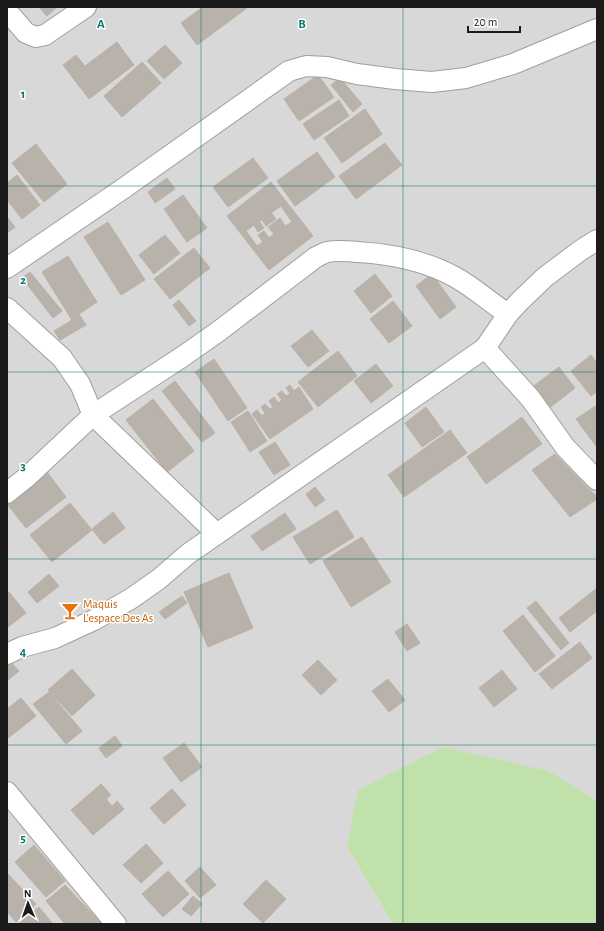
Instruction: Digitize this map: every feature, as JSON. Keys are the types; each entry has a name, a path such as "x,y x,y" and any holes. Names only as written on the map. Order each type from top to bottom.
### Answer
{"street":[{"path":"7,11 26,33 36,37 45,35 86,7"},
{"path":"7,268 124,188 289,71 306,66 327,67 357,74 395,79 432,82 466,78 513,64 597,29"},
{"path":"7,654 22,647 55,638 94,620 132,598 159,579 188,554 485,348 508,314 519,302 545,277 597,240"},
{"path":"7,493 28,476 93,415 182,357 219,331 316,257 327,252 341,251 396,256 442,270 456,277 508,314"},
{"path":"7,308 62,358 80,384 93,415 217,534"},
{"path":"485,348 530,400 565,447 597,480"},
{"path":"7,792 116,924"}],"shaded area":[{"path":"7,7 597,7 597,801 549,771 347,847 393,924 7,924"}],"green space":[{"path":"443,747 549,771 597,801 597,924 393,924 347,847 358,790"}],"building":[{"path":"39,7 57,7 47,16"},
{"path":"203,7 247,8 197,45 181,23"},
{"path":"117,42 134,65 89,99 63,65 76,55 85,66"},
{"path":"165,45 182,63 164,79 147,61"},
{"path":"142,62 161,83 122,117 104,96"},
{"path":"318,75 334,97 299,121 284,99"},
{"path":"340,78 362,104 353,112 331,85"},
{"path":"339,100 349,116 314,140 303,124"},
{"path":"365,109 382,134 342,163 324,138"},
{"path":"385,143 402,165 356,199 339,176"},
{"path":"36,144 67,184 44,202 12,163"},
{"path":"317,152 335,177 295,206 277,181"},
{"path":"253,158 268,178 228,207 213,187"},
{"path":"17,175 40,205 22,219 7,200 7,183"},
{"path":"167,178 175,189 155,203 148,192"},
{"path":"271,182 313,236 269,270 227,216","holes":["281,206 292,222 285,226 280,218 268,227 274,234 269,238 264,231 258,235 263,242 257,246 246,231 254,225 258,232 264,228 259,221 262,220 266,226 276,219 271,213"]},
{"path":"183,195 207,228 187,242 164,209"},
{"path":"7,217 15,227 7,233"},
{"path":"108,222 145,280 121,295 84,237"},
{"path":"165,235 180,253 154,274 139,255"},
{"path":"194,248 210,268 170,299 154,279"},
{"path":"68,256 97,302 79,314 86,325 60,340 54,331 72,320 42,272"},
{"path":"30,272 62,311 53,318 22,278"},
{"path":"375,274 392,296 371,313 354,291"},
{"path":"432,274 456,307 440,319 416,286"},
{"path":"179,300 196,321 189,326 173,305"},
{"path":"393,301 412,326 389,343 370,319"},
{"path":"312,330 329,351 308,367 291,346"},
{"path":"338,351 357,376 318,407 298,382"},
{"path":"591,355 597,363 597,392 591,396 571,371"},
{"path":"214,359 247,408 228,421 195,372"},
{"path":"376,364 393,386 371,403 354,381"},
{"path":"559,367 575,388 548,409 531,388"},
{"path":"175,381 215,433 202,442 162,391"},
{"path":"290,385 294,391 299,387 313,409 270,439 252,414 257,410 262,416 265,413 261,407 265,404 270,409 273,407 269,401 274,397 278,403 282,400 277,394 282,391 286,396 290,393 286,388"},
{"path":"153,399 194,451 167,472 126,420"},
{"path":"597,405 597,445 596,446 576,419"},
{"path":"426,407 444,432 422,447 405,423"},
{"path":"248,411 267,441 250,452 231,422"},
{"path":"522,417 542,444 486,484 467,457"},
{"path":"450,430 467,453 404,497 388,475"},
{"path":"275,442 290,465 274,475 259,452"},
{"path":"555,454 597,497 597,499 570,517 532,470"},
{"path":"47,472 66,497 26,528 7,503"},
{"path":"315,487 325,500 315,507 306,494"},
{"path":"70,503 92,530 52,562 30,535"},
{"path":"337,510 354,537 310,564 293,537"},
{"path":"113,512 125,528 104,544 92,529"},
{"path":"285,513 296,529 262,551 251,536"},
{"path":"362,537 391,582 351,607 323,561"},
{"path":"229,573 253,628 208,647 184,592"},
{"path":"49,574 59,586 37,603 28,592"},
{"path":"597,588 597,611 570,632 559,618"},
{"path":"9,592 26,613 8,627 7,593"},
{"path":"182,596 187,603 165,619 159,612"},
{"path":"536,601 569,643 561,650 527,608"},
{"path":"523,615 555,656 535,672 503,631"},
{"path":"407,624 420,643 407,651 395,632"},
{"path":"580,642 592,658 552,689 539,674"},
{"path":"7,658 19,671 7,681"},
{"path":"318,660 337,680 321,695 302,675"},
{"path":"72,669 95,695 72,716 48,690"},
{"path":"502,670 517,689 494,707 479,688"},
{"path":"388,679 405,700 389,712 372,691"},
{"path":"49,692 82,731 66,744 33,704"},
{"path":"21,698 36,716 7,739 7,709"},
{"path":"115,736 122,746 106,758 99,748"},
{"path":"184,743 202,767 181,782 163,758"},
{"path":"101,784 111,795 106,799 112,806 117,801 124,809 93,835 71,810"},
{"path":"172,789 186,805 164,824 150,808"},
{"path":"146,844 163,863 141,883 123,865"},
{"path":"34,845 65,881 46,897 15,862"},
{"path":"200,867 216,885 200,898 185,881"},
{"path":"168,871 189,894 163,917 142,894"},
{"path":"7,873 36,904 16,922 7,912"},
{"path":"266,880 286,899 263,923 243,904"},
{"path":"65,885 102,924 65,924 46,901"},
{"path":"193,896 202,904 191,916 182,909"},
{"path":"39,907 53,924 18,924"}],"place":[{"name":"Maquis L'espace Des As","path":"70,611"}]}
